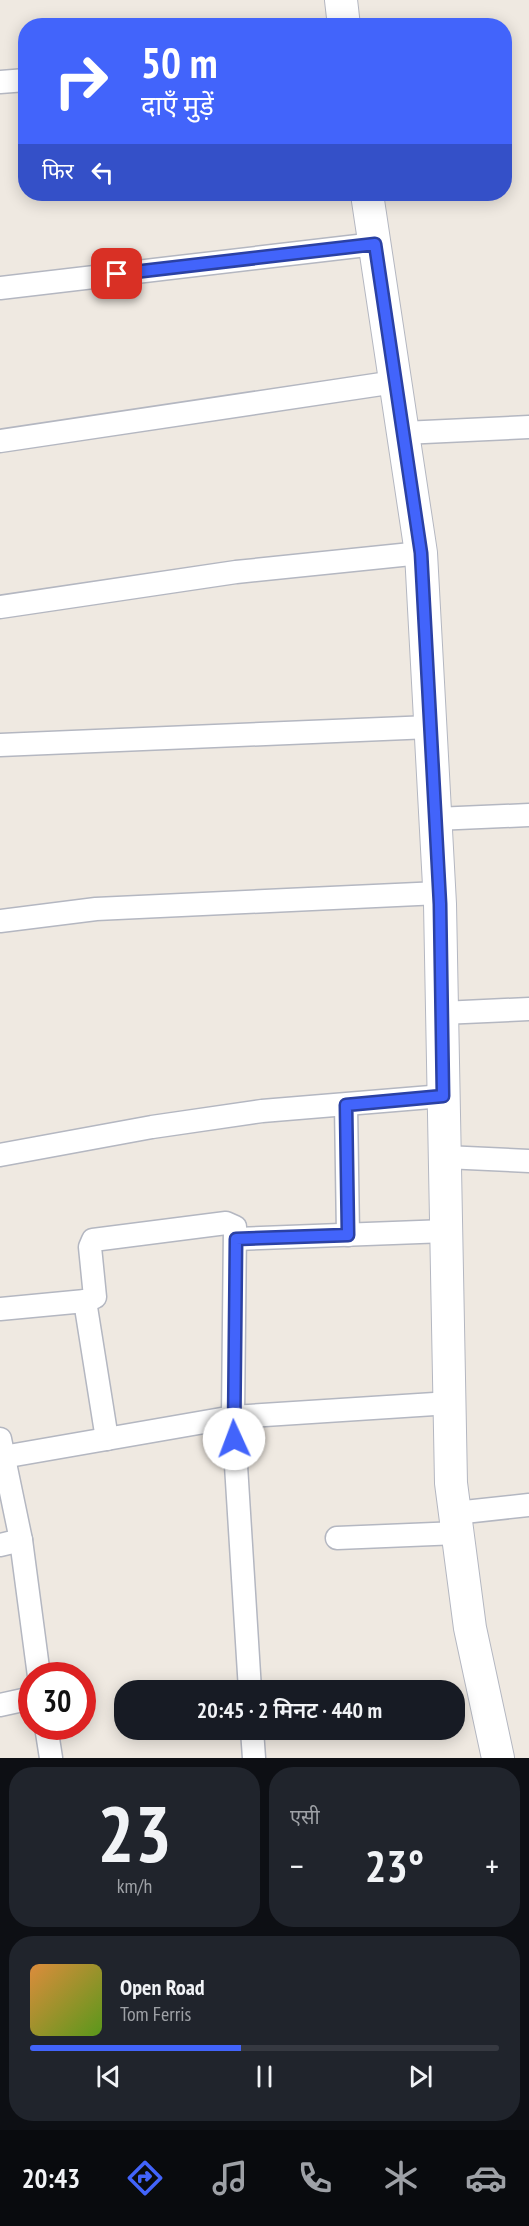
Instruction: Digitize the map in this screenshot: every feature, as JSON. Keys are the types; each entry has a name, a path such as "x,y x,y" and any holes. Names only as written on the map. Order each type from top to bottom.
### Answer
{"street":[{"path":"341,0 343,18"},
{"path":"0,82 18,81"},
{"path":"368,201 421,553 439,893 451,1483 470,1628 498,1758"},
{"path":"0,288 375,244"},
{"path":"0,441 395,382"},
{"path":"403,433 529,427"},
{"path":"0,607 237,572 421,553"},
{"path":"0,745 430,727"},
{"path":"435,819 529,815"},
{"path":"0,921 96,909 439,893"},
{"path":"442,1013 529,1008"},
{"path":"0,1155 152,1127 262,1111 443,1096"},
{"path":"346,1105 348,1235"},
{"path":"445,1157 529,1161"},
{"path":"0,1309 85,1301 95,1297 90,1247 93,1240 226,1223 235,1227 233,1417 249,1680"},
{"path":"236,1239 446,1231"},
{"path":"85,1301 107,1439"},
{"path":"36,1662 11,1542 2,1448 107,1439 233,1417 450,1403"},
{"path":"337,1538 456,1523 529,1505"},
{"path":"0,1705 18,1701"},
{"path":"48,1740 51,1758"},
{"path":"253,1740 254,1758"}],"route":[{"path":"117,274 375,244 421,553 440,904 443,1096 346,1105 348,1235 236,1239 234,1439"}]}
